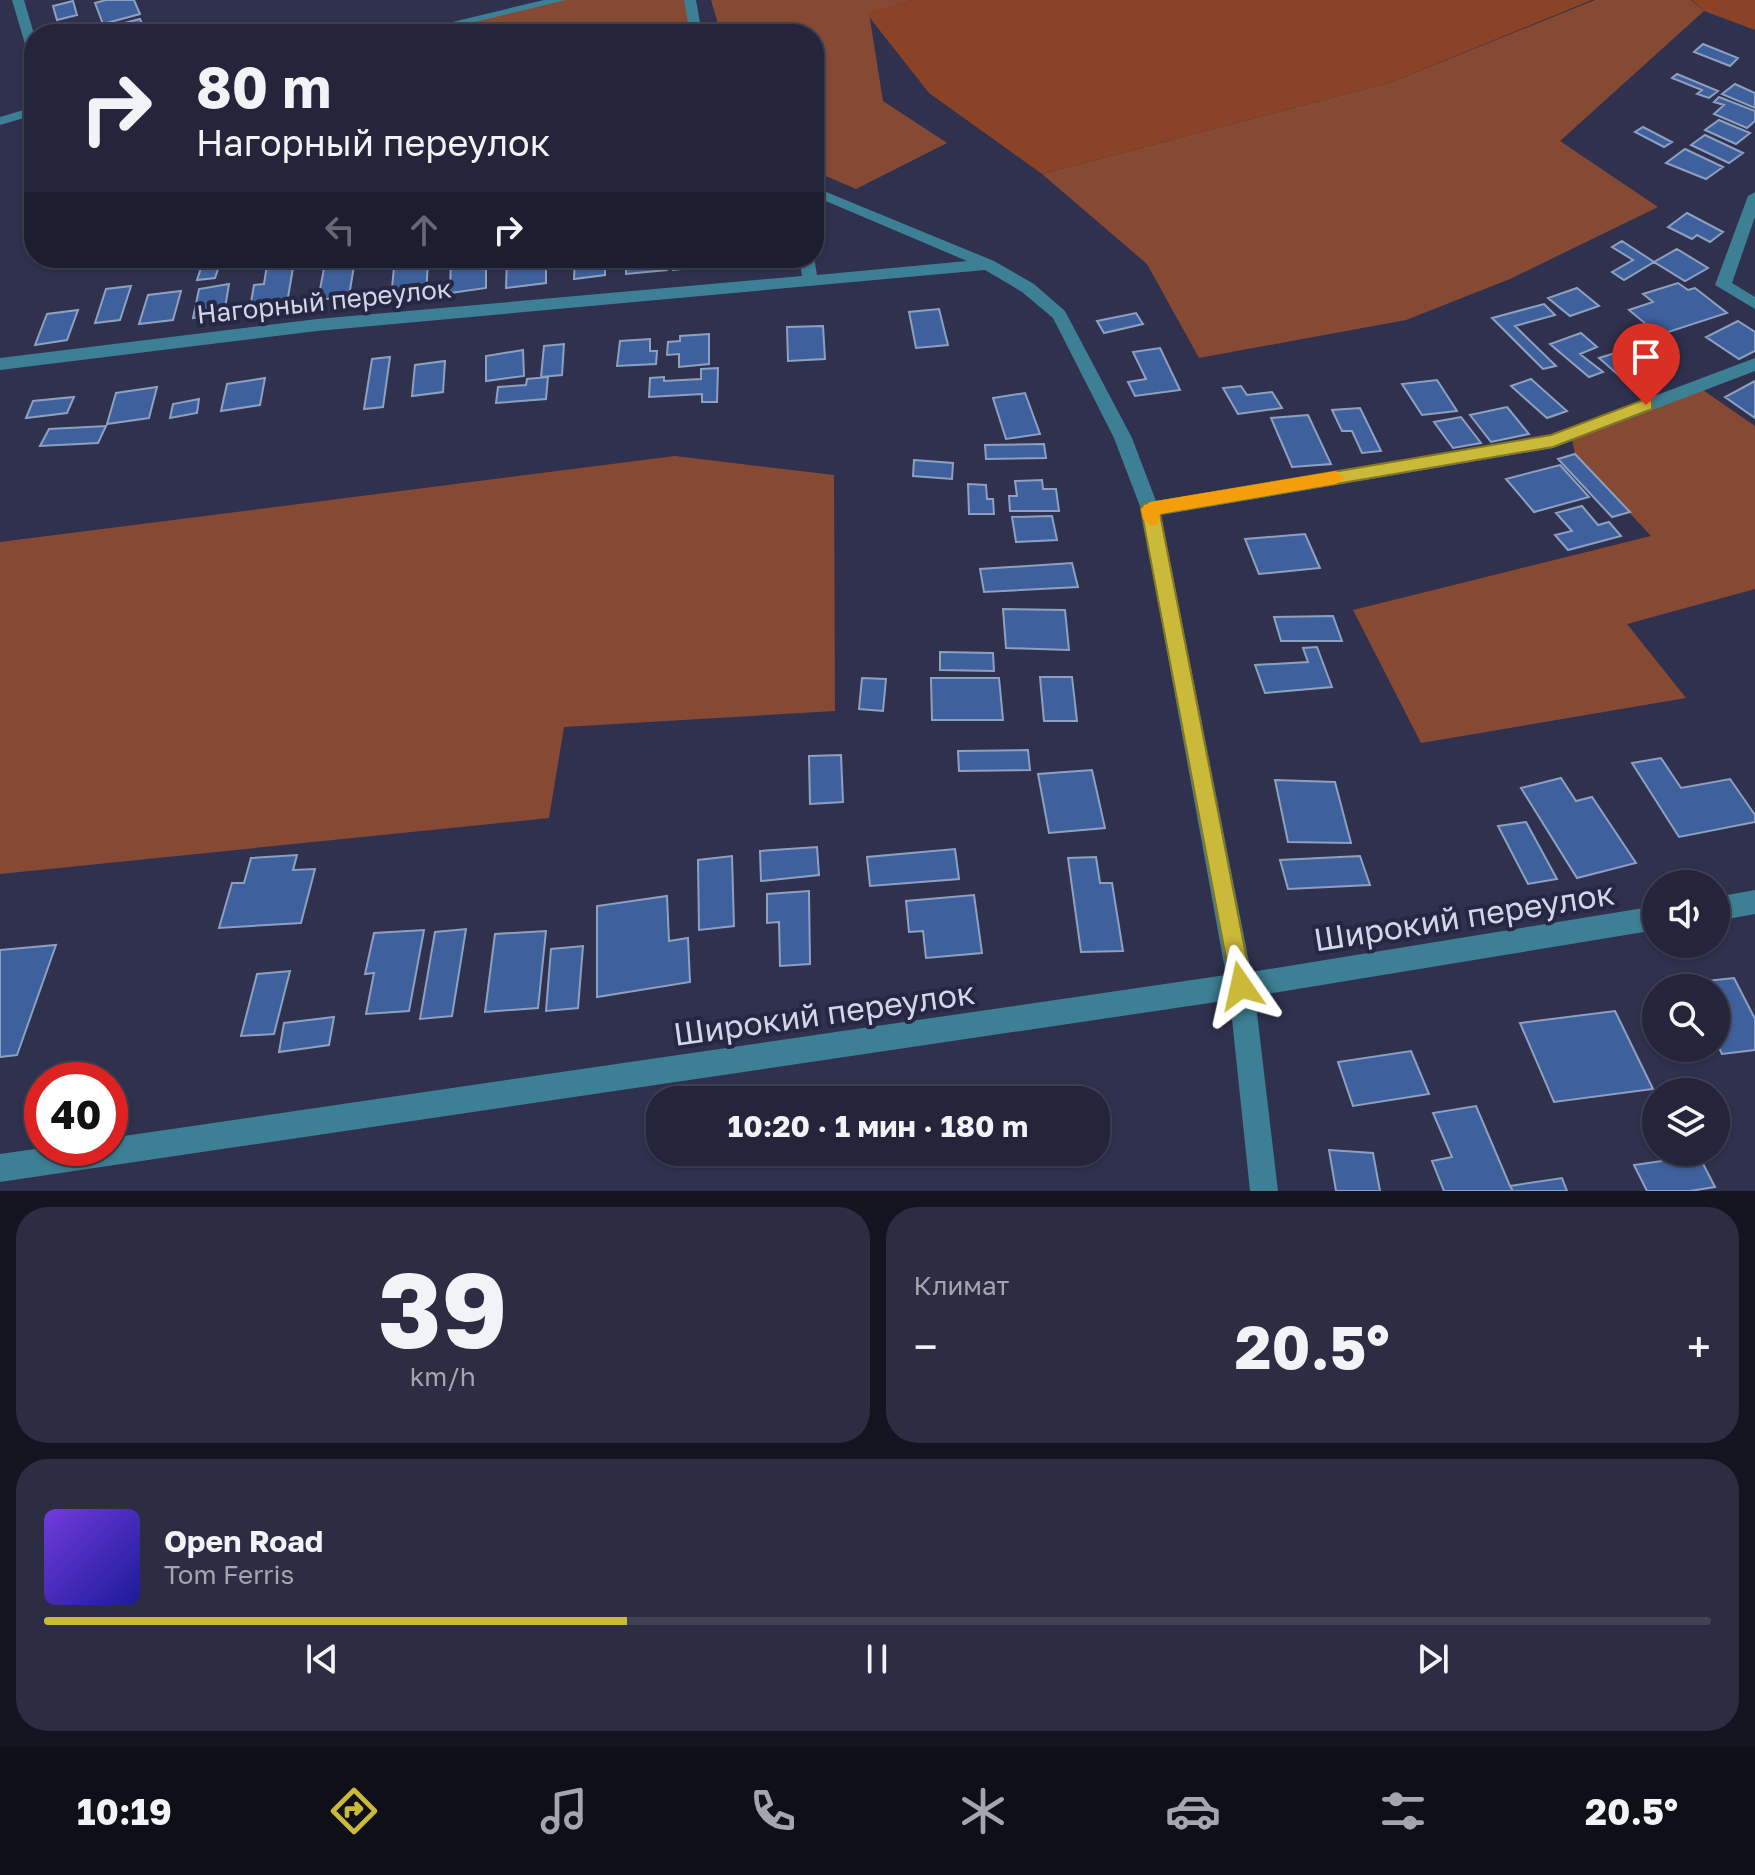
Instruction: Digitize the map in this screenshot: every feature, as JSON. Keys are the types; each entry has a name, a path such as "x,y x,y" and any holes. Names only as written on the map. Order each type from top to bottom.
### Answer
{"street":[{"path":"18,0 25,24"},
{"path":"453,24 560,0"},
{"path":"690,0 694,24"},
{"path":"0,121 24,114"},
{"path":"824,195 989,265 1028,288 1059,315 1123,438 1150,509 1241,986 1264,1191"},
{"path":"1755,196 1723,285 1755,304"},
{"name":"Нагорный переулок","path":"0,364 317,325 989,265"},
{"path":"808,268 810,281"},
{"path":"1150,509 1553,441 1755,364"},
{"path":"1730,906 1755,902"},
{"name":"Широкий переулок","path":"0,1168 1241,986 1642,920"}],"shaded area":[{"path":"560,0 690,0 694,24 453,24"},
{"path":"711,0 912,0 869,13 883,101 947,143 856,189 824,175 824,24 718,24"},
{"path":"912,0 1592,0 1392,82 1042,174 929,93 866,13"},
{"path":"1595,0 1691,0 1704,11 1560,141 1658,207 1510,279 1406,320 1199,358 1147,264 1042,174 1392,82"},
{"path":"1692,0 1755,0 1755,30 1704,11"},
{"path":"1697,386 1755,426 1755,589 1627,624 1686,698 1421,743 1353,610 1651,536 1575,454 1571,434"},
{"path":"675,456 834,475 835,711 564,727 549,818 0,874 0,542"}],"building":[{"path":"134,0 140,14 103,24 95,3"},
{"path":"73,1 77,15 57,20 53,6"},
{"path":"140,19 142,24 121,24"},
{"path":"1703,44 1738,58 1730,66 1694,52"},
{"path":"1677,74 1718,91 1709,98 1697,94 1702,90 1672,78"},
{"path":"1735,84 1755,93 1755,108 1722,94"},
{"path":"1719,97 1755,111 1755,121 1747,128 1714,114 1724,105 1714,102"},
{"path":"1719,120 1750,133 1736,144 1705,130"},
{"path":"1643,127 1672,142 1664,147 1635,132"},
{"path":"1705,135 1743,153 1729,163 1691,145"},
{"path":"1685,149 1723,167 1706,179 1666,163"},
{"path":"1687,213 1723,232 1710,242 1697,235 1692,239 1668,227"},
{"path":"1622,241 1654,262 1624,280 1612,272 1633,260 1612,247"},
{"path":"1677,249 1708,268 1685,281 1654,262"},
{"path":"201,268 218,268 215,278 197,280"},
{"path":"267,268 293,268 286,309 249,314 254,285 264,284"},
{"path":"324,268 354,268 349,296 318,300"},
{"path":"394,268 428,268 426,295 391,299"},
{"path":"451,268 486,268 486,288 450,293"},
{"path":"507,268 546,268 546,283 506,288"},
{"path":"575,268 605,268 605,275 574,279"},
{"path":"626,268 667,268 667,270 626,274"},
{"path":"1678,283 1688,290 1695,288 1727,313 1659,335 1629,310 1653,302 1643,294"},
{"path":"229,284 224,314 193,318 199,289"},
{"path":"131,286 120,320 95,323 106,289"},
{"path":"1577,288 1599,306 1570,316 1548,298"},
{"path":"181,291 173,320 139,324 148,295"},
{"path":"1544,304 1555,315 1515,326 1556,366 1543,369 1492,318"},
{"path":"939,309 948,345 916,348 909,312"},
{"path":"78,310 67,340 35,345 47,314"},
{"path":"1136,313 1143,324 1104,333 1097,321"},
{"path":"1738,321 1755,332 1755,351 1739,359 1706,337"},
{"path":"823,326 825,359 788,361 787,327"},
{"path":"1581,333 1597,347 1580,354 1603,372 1589,377 1550,344"},
{"path":"709,334 709,364 679,367 679,354 667,355 668,342 680,341 680,336"},
{"path":"650,339 650,351 657,351 656,364 617,366 620,341"},
{"path":"564,344 562,375 541,377 544,346"},
{"path":"1160,348 1180,390 1135,396 1128,382 1146,379 1133,352"},
{"path":"1631,348 1666,378 1633,388 1599,358"},
{"path":"523,350 524,376 486,381 486,356"},
{"path":"390,357 383,407 364,409 372,359"},
{"path":"445,361 443,392 412,396 415,365"},
{"path":"718,368 717,402 702,402 702,394 649,397 650,378 664,377 664,381 701,379 701,369"},
{"path":"548,377 546,399 496,403 498,387 526,385 527,379"},
{"path":"265,378 260,405 221,411 227,384"},
{"path":"1531,379 1567,411 1547,418 1511,386"},
{"path":"1437,380 1457,411 1422,415 1402,384"},
{"path":"1755,381 1755,418 1725,397"},
{"path":"1241,386 1247,395 1272,392 1282,408 1238,414 1223,388"},
{"path":"157,387 149,418 107,424 116,393"},
{"path":"1025,393 1040,434 1006,439 993,398"},
{"path":"74,397 67,413 26,418 33,401"},
{"path":"199,399 197,413 170,418 173,404"},
{"path":"1507,407 1529,434 1491,442 1470,415"},
{"path":"1360,408 1381,451 1362,453 1352,431 1342,431 1332,410"},
{"path":"1308,415 1331,464 1292,467 1271,418"},
{"path":"1461,417 1481,443 1453,448 1434,422"},
{"path":"106,426 98,443 40,446 49,429"},
{"path":"1044,444 1046,458 986,459 985,445"},
{"path":"1575,454 1630,512 1612,517 1558,459"},
{"path":"914,460 953,463 952,479 913,476"},
{"path":"1560,465 1589,497 1534,512 1506,479"},
{"path":"1042,480 1043,489 1056,489 1059,511 1010,511 1009,496 1017,496 1015,481"},
{"path":"968,484 986,485 987,499 993,499 994,514 969,514"},
{"path":"1582,506 1598,525 1609,522 1621,536 1568,550 1555,535 1572,531 1556,513"},
{"path":"1052,516 1057,540 1016,542 1012,517"},
{"path":"1305,534 1320,568 1259,574 1245,539"},
{"path":"1072,563 1078,587 984,592 980,569"},
{"path":"1003,609 1065,610 1069,650 1006,648"},
{"path":"1333,616 1342,641 1281,641 1274,617"},
{"path":"1317,647 1332,687 1265,693 1255,665 1308,662 1303,648"},
{"path":"940,652 993,653 994,671 940,670"},
{"path":"1040,677 1072,677 1077,721 1044,721"},
{"path":"862,678 886,679 883,711 859,709"},
{"path":"931,678 999,678 1003,720 932,720"},
{"path":"1028,750 1030,770 959,771 958,751"},
{"path":"841,755 843,802 810,804 809,756"},
{"path":"1661,758 1681,788 1730,779 1755,815 1755,822 1679,837 1632,763"},
{"path":"1092,770 1105,828 1049,833 1038,774"},
{"path":"1561,778 1576,801 1592,797 1636,863 1577,878 1521,788"},
{"path":"1275,780 1335,782 1351,843 1288,842"},
{"path":"1526,822 1557,879 1528,884 1498,826"},
{"path":"817,847 819,875 761,881 760,851"},
{"path":"955,849 959,879 870,886 867,857"},
{"path":"297,855 293,870 315,869 301,923 219,928 232,883 244,883 251,858"},
{"path":"732,856 734,926 699,930 698,860"},
{"path":"1360,856 1370,885 1288,889 1280,860"},
{"path":"1096,857 1100,883 1112,883 1123,951 1081,952 1068,858"},
{"path":"809,891 810,964 780,966 779,922 767,923 767,894"},
{"path":"974,895 982,953 926,958 923,931 909,932 906,901"},
{"path":"667,896 669,941 688,938 690,982 597,997 597,906"},
{"path":"466,929 452,1016 420,1019 435,932"},
{"path":"424,930 409,1011 366,1014 374,973 365,974 374,933"},
{"path":"546,931 538,1008 485,1012 495,934"},
{"path":"56,945 17,1055 0,1057 0,950"},
{"path":"583,946 578,1008 546,1011 551,949"},
{"path":"290,971 274,1034 241,1036 257,974"},
{"path":"1730,978 1734,978 1755,1019 1755,1050 1730,1053"},
{"path":"1615,1011 1648,1078 1642,1078 1642,1090 1554,1102 1520,1023"},
{"path":"334,1017 329,1045 279,1052 284,1023"},
{"path":"1411,1051 1429,1094 1353,1106 1338,1062"},
{"path":"1476,1106 1513,1191 1444,1191 1432,1161 1452,1157 1433,1113"},
{"path":"1329,1150 1373,1153 1380,1191 1336,1191"},
{"path":"1634,1165 1704,1166 1715,1187 1690,1191 1647,1191"},
{"path":"1562,1178 1567,1191 1513,1191 1510,1186"}],"slow traffic":[{"path":"1152,519 1150,509 1336,478"}],"route":[{"path":"1241,986 1150,509 1553,441 1646,405"}]}
